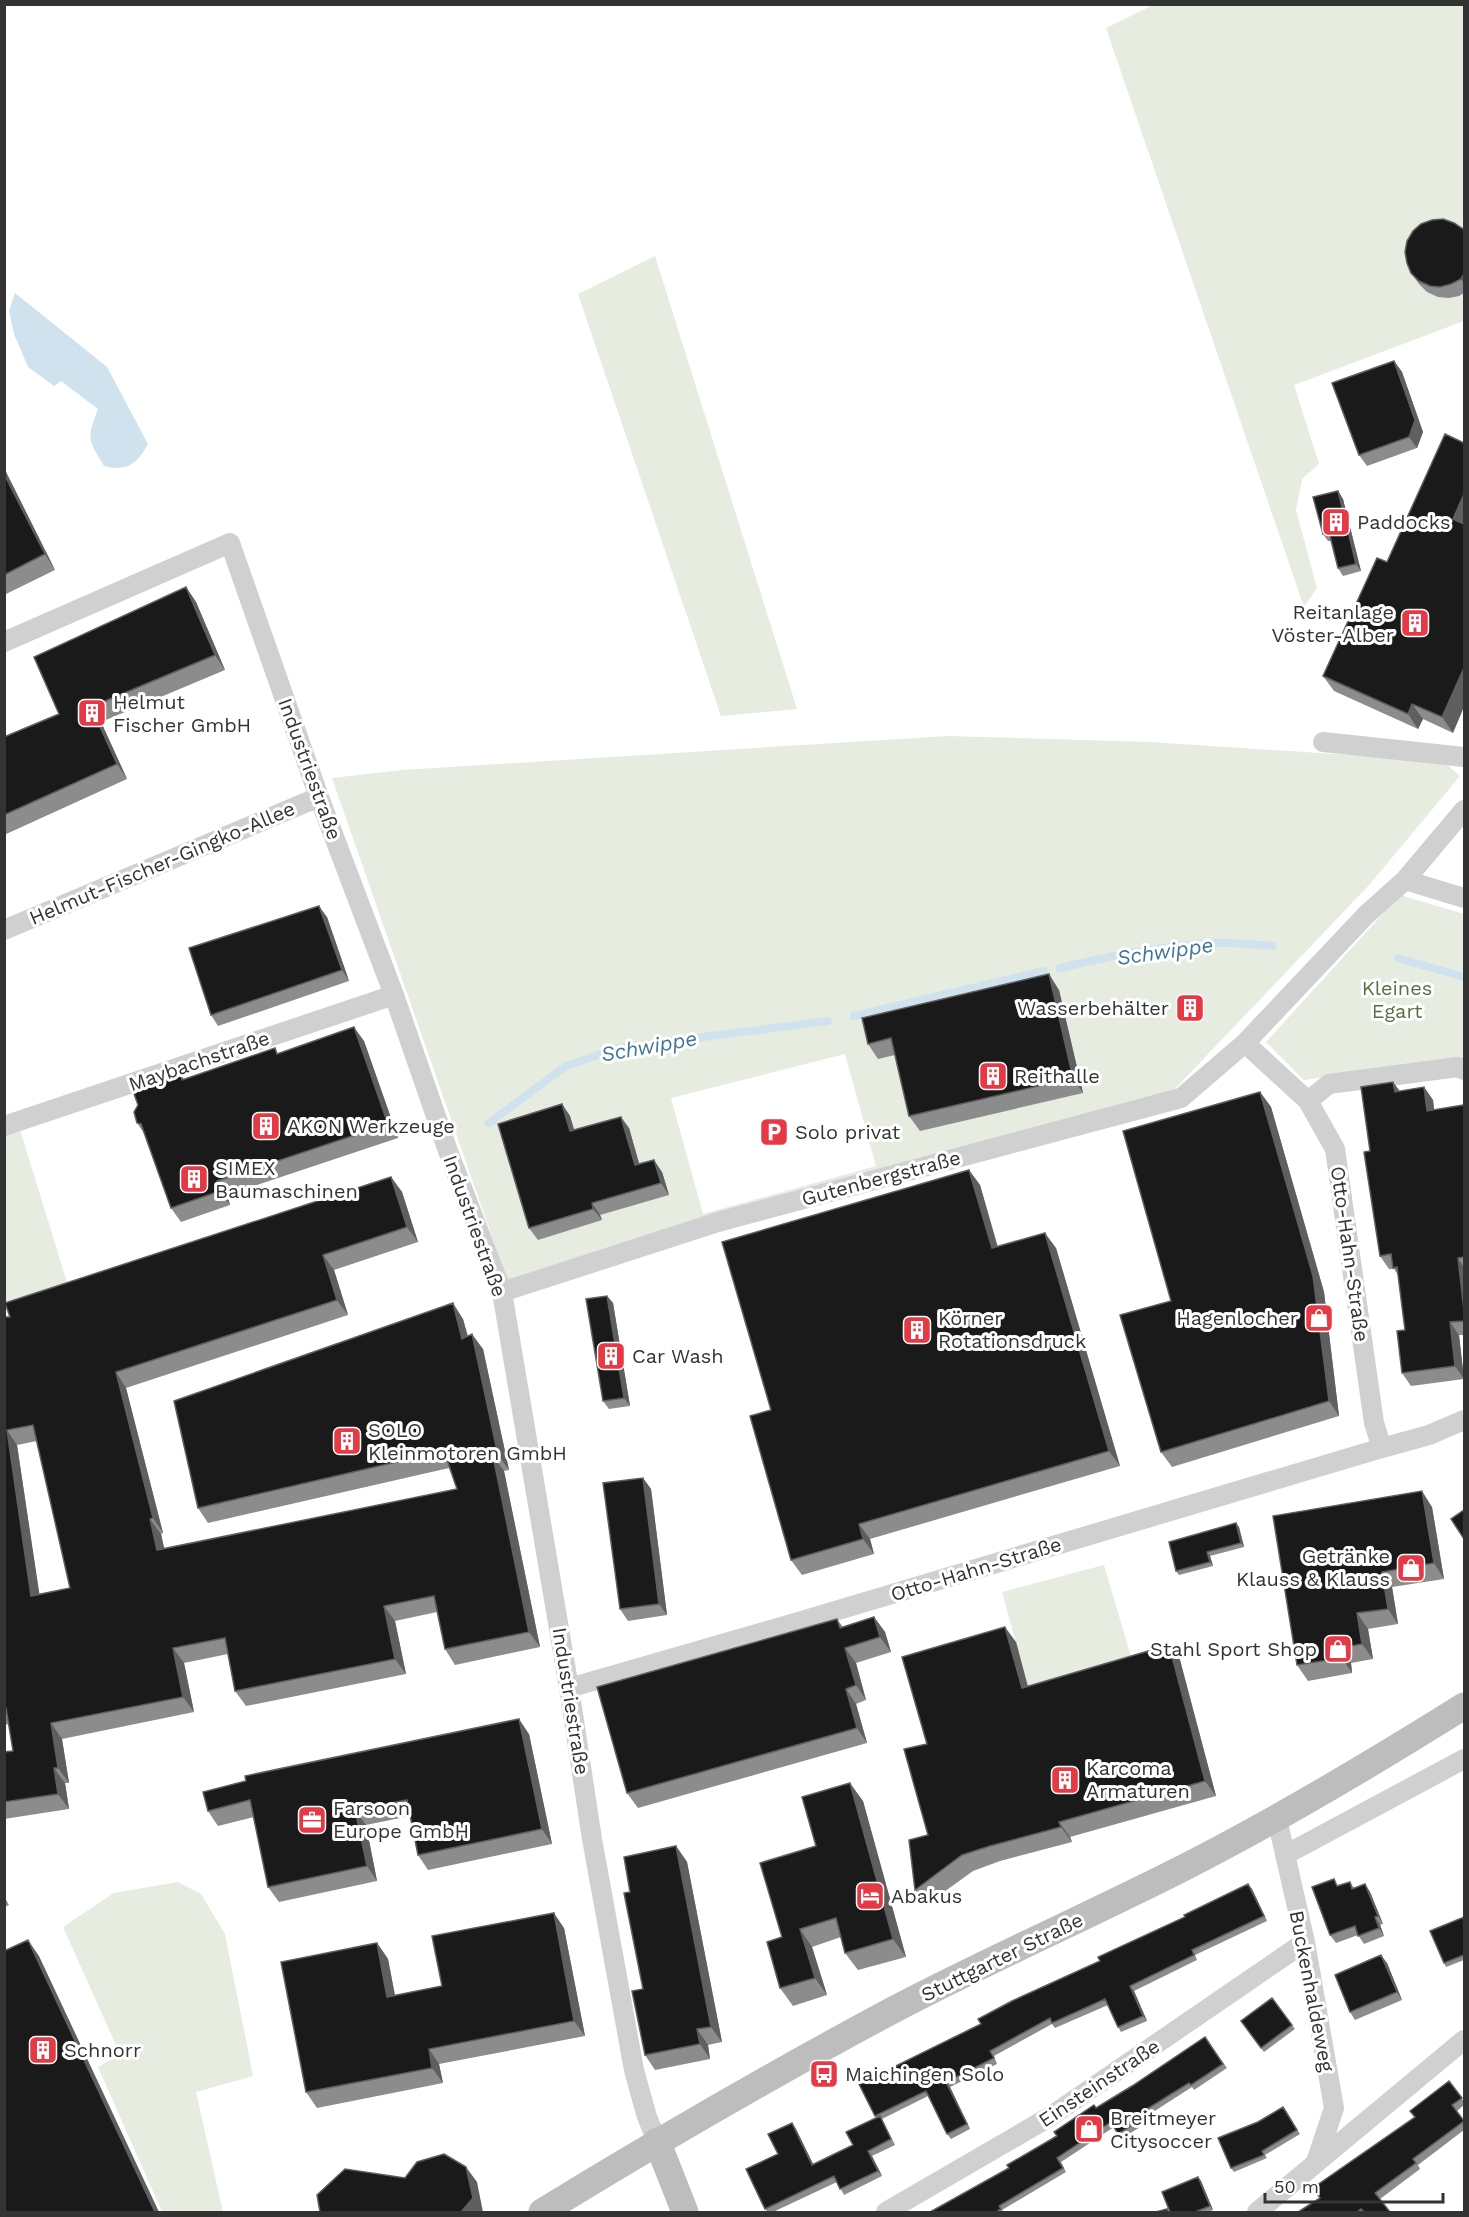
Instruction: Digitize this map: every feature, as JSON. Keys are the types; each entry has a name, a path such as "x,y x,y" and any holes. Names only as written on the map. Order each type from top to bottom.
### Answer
{"street":[{"name":"Industriestraße","path":"4,642 230,543 319,797 502,1292 569,1688 592,1839 634,2070 647,2117 657,2141"},
{"path":"1323,742 1464,757"},
{"name":"Helmut-Fischer-Gingko-Allee","path":"4,930 319,797"},
{"path":"1245,1043 1366,915 1404,880 1464,810"},
{"path":"1404,880 1464,898"},
{"name":"Maybachstraße","path":"4,1126 393,995"},
{"name":"Otto-Hahn-Straße","path":"1245,1043 1308,1101 1335,1149 1374,1423 1382,1448"},
{"name":"Gutenbergstraße","path":"502,1292 718,1222 1181,1098 1245,1043"},
{"path":"1308,1101 1329,1084 1458,1067 1464,1070"},
{"name":"Otto-Hahn-Straße","path":"569,1688 1429,1435 1464,1420"},
{"name":"Stuttgarter Straße","path":"542,2212 657,2141 767,2078 904,2005 1185,1867 1277,1819 1464,1706"},
{"path":"1285,1855 1464,1759"},
{"name":"Buckenhaldeweg","path":"1277,1819 1305,1942 1334,2109 1316,2162"},
{"name":"Einsteinstraße","path":"886,2212 1051,2116 1305,1942"},
{"path":"1257,2212 1464,2040"},
{"path":"657,2141 685,2212"}],"green space":[{"path":"1153,5 1464,5 1464,321 1294,385 1319,464 1302,479 1296,510 1317,588 1304,607 1106,28"},
{"path":"655,256 797,709 721,716 578,294"},
{"path":"948,736 1150,742 1443,761 1460,776 1370,884 1170,1094 512,1294 332,778 402,770","holes":["845,1054 876,1166 703,1214 671,1098"]},
{"name":"Kleines Egart","path":"1400,895 1464,914 1464,1062 1459,1060 1304,1080 1266,1042"},
{"path":"4,1122 18,1123 69,1289 5,1305"},
{"path":"1104,1565 1134,1667 1031,1697 1002,1592"},
{"path":"178,1882 201,1894 225,1934 253,2076 196,2092 223,2212 162,2212 98,2067 120,2054 63,1927 114,1893"}],"water":[{"path":"15,293 107,367 148,444 140,457 131,465 119,468 104,466 90,438 98,409 61,381 54,386 28,367 14,334 9,311"}],"building":[{"path":"1443,219 1463,229 1464,274 1461,279 1451,284 1440,287 1430,286 1419,281 1411,273 1405,252 1407,241 1421,224"},
{"path":"1394,361 1415,420 1409,437 1359,455 1332,383"},
{"name":"Reitanlage Vöster-Alber","path":"1445,434 1464,443 1464,494 1453,519 1464,524 1464,668 1442,717 1412,704 1408,714 1323,676 1377,558 1387,562"},
{"path":"4,474 45,554 4,575"},
{"name":"Paddocks","path":"1338,491 1356,564 1338,568 1329,532 1323,534 1313,497"},
{"name":"Helmut Fischer GmbH","path":"186,587 215,655 91,707 117,764 4,815 4,737 59,714 34,657"},
{"path":"319,906 342,970 211,1015 189,948"},
{"name":"Reithalle","path":"1049,974 1073,1078 909,1116 891,1038 868,1044 862,1018"},
{"path":"354,1027 388,1124 217,1181 220,1191 171,1208 141,1124 137,1123 134,1112 138,1105 133,1091 181,1075 182,1080 275,1048 277,1054"},
{"path":"1393,1082 1395,1092 1424,1087 1427,1111 1464,1105 1464,1257 1458,1258 1464,1321 1450,1322 1455,1366 1402,1373 1397,1331 1405,1330 1397,1267 1393,1268 1391,1254 1380,1256 1364,1152 1370,1151 1361,1087"},
{"path":"1260,1092 1313,1276 1329,1401 1161,1452 1120,1315 1171,1301 1123,1131"},
{"path":"562,1104 570,1131 621,1117 635,1165 654,1160 661,1183 592,1203 593,1209 529,1228 498,1124"},
{"name":"Körner Rotationsdruck","path":"969,1170 992,1248 1045,1233 1109,1451 859,1524 863,1539 791,1560 750,1416 771,1410 722,1242"},
{"path":"391,1177 407,1227 323,1255 337,1300 116,1372 153,1518 150,1519 157,1550 457,1489 444,1451 198,1508 174,1401 453,1303 462,1339 472,1334 498,1455 493,1456 529,1632 445,1649 434,1596 384,1606 395,1659 235,1691 225,1638 173,1648 183,1697 51,1723 58,1768 54,1768 58,1794 4,1802 4,1752 13,1751 6,1708 4,1708 4,1317 10,1317 5,1303","holes":["33,1425 70,1588 31,1596 7,1430"]},
{"name":"Car Wash","path":"607,1296 624,1398 603,1401 586,1299"},
{"path":"643,1478 659,1604 620,1609 603,1483"},
{"path":"1422,1491 1434,1563 1382,1572 1388,1609 1357,1613 1362,1644 1340,1648 1342,1658 1297,1665 1273,1516"},
{"path":"1464,1510 1464,1539 1451,1519"},
{"path":"1236,1523 1241,1543 1207,1552 1210,1562 1176,1571 1169,1542"},
{"path":"874,1617 880,1637 845,1648 856,1685 846,1689 857,1728 627,1793 597,1687 837,1619 840,1628"},
{"name":"Karcoma Armaturen","path":"1005,1627 1022,1688 1169,1645 1205,1781 1059,1822 1061,1827 962,1855 915,1890 909,1840 928,1835 904,1749 927,1744 902,1657"},
{"path":"519,1719 542,1829 418,1855 407,1800 355,1810 367,1866 268,1887 250,1800 208,1811 203,1792 246,1781 245,1776"},
{"path":"850,1783 893,1939 845,1953 836,1918 800,1929 815,1978 780,1988 767,1942 782,1937 760,1863 816,1846 802,1797"},
{"path":"676,1846 711,2027 697,2029 700,2044 645,2055 632,1991 643,1989 624,1893 630,1892 624,1857"},
{"path":"1334,1879 1337,1886 1350,1882 1352,1889 1365,1884 1378,1916 1375,1917 1379,1928 1358,1936 1355,1926 1330,1935 1312,1887"},
{"path":"1248,1884 1264,1916 1192,1950 1194,1955 1130,1986 1143,2016 1118,2027 1105,1999 1052,2023 1050,2018 990,2051 994,2058 946,2082 967,2124 947,2134 926,2091 875,2116 859,2084 981,2024 978,2019 1012,2001 1100,1961 1098,1957 1185,1917 1184,1915"},
{"path":"554,1913 574,2021 429,2049 432,2068 306,2092 281,1962 377,1943 387,1997 442,1986 432,1936"},
{"path":"1464,1917 1464,1955 1444,1963 1430,1931"},
{"name":"Schnorr","path":"28,1940 155,2212 4,2212 4,1951"},
{"path":"1381,1955 1397,1992 1350,2012 1335,1975"},
{"path":"1272,1998 1292,2025 1261,2048 1241,2021"},
{"path":"1205,2037 1223,2064 1147,2109 1150,2114 1118,2134 1111,2122 1057,2158 1063,2168 999,2206 1001,2209 996,2212 930,2212 1009,2168 1007,2165 1057,2136 1054,2132 1094,2105 1096,2108 1132,2086"},
{"path":"1449,2081 1462,2098 1452,2105 1464,2121 1413,2159 1416,2163 1375,2193 1390,2212 1364,2212 1361,2209 1357,2212 1298,2212 1320,2198 1313,2188 1415,2117 1410,2111"},
{"path":"1283,2107 1297,2130 1262,2151 1264,2155 1231,2168 1218,2138 1258,2122"},
{"path":"880,2116 891,2139 868,2151 878,2171 840,2189 834,2176 765,2209 746,2169 778,2154 768,2134 792,2123 812,2165 853,2145 846,2132"},
{"path":"444,2154 466,2167 473,2198 461,2212 320,2212 317,2195 345,2169 405,2178 417,2162"},
{"path":"1198,2177 1210,2206 1195,2212 1170,2212 1162,2192"}],"waterway":[{"name":"Schwippe","path":"1060,968 1118,955 1176,946 1223,943 1272,946"},
{"name":"Schwippe","path":"1398,958 1464,977"},
{"name":"Schwippe","path":"854,1016 1044,971"},
{"name":"Schwippe","path":"489,1123 566,1066 618,1048 828,1021"}],"place":[{"name":"Paddocks","path":"1336,522"},
{"name":"Reitanlage Vöster-Alber","path":"1415,623"},
{"name":"Helmut Fischer GmbH","path":"92,713"},
{"name":"Wasserbehälter","path":"1190,1008"},
{"name":"Reithalle","path":"993,1076"},
{"name":"AKON Werkzeuge","path":"266,1126"},
{"name":"Solo privat","path":"774,1132"},
{"name":"SIMEX Baumaschinen","path":"194,1179"},
{"name":"Hagenlocher","path":"1319,1318"},
{"name":"Körner Rotationsdruck","path":"917,1330"},
{"name":"Car Wash","path":"611,1356"},
{"name":"SOLO Kleinmotoren GmbH","path":"347,1441"},
{"name":"Getränke Klauss & Klauss","path":"1411,1568"},
{"name":"Stahl Sport Shop","path":"1338,1649"},
{"name":"Karcoma Armaturen","path":"1065,1780"},
{"name":"Farsoon Europe GmbH","path":"312,1820"},
{"name":"Abakus","path":"870,1896"},
{"name":"Schnorr","path":"43,2050"},
{"name":"Maichingen Solo","path":"824,2074"},
{"name":"Breitmeyer Citysoccer","path":"1089,2129"}]}
